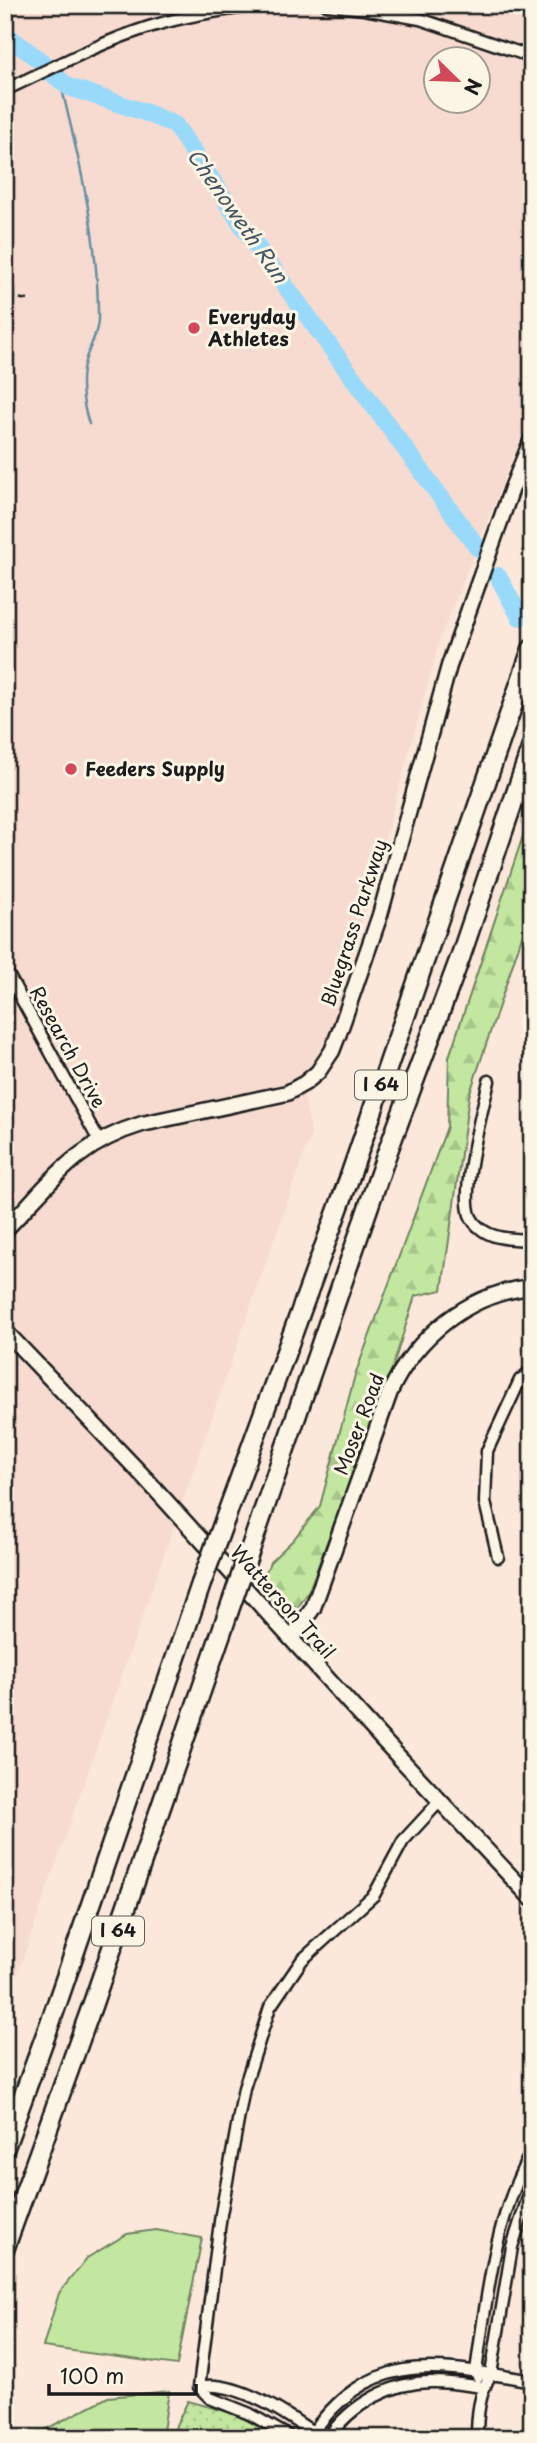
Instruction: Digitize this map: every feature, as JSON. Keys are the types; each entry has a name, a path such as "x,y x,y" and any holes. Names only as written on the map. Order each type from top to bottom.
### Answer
{"highway":[{"name":"I 64","path":"5,2147 201,1584 349,1179 532,649"},
{"name":"I 64","path":"5,2247 92,2006 386,1156 460,958 532,746"},
{"path":"5,2129 54,2012"}],"street":[{"path":"5,90 148,27 221,10 266,5"},
{"path":"327,5 420,19 532,57"},
{"name":"Bluegrass Parkway","path":"5,1230 66,1165 99,1141 120,1130 142,1124 287,1093 305,1083 325,1062 342,1026 380,915 449,666 532,439"},
{"name":"Research Drive","path":"5,969 99,1141"},
{"path":"489,1081 470,1170 469,1214 487,1234 532,1240"},
{"name":"Moser Road","path":"292,1638 313,1608 390,1392 402,1367 429,1335 454,1315 488,1298 514,1289 532,1287"},
{"name":"Watterson Trail","path":"5,1331 146,1479 532,1899"},
{"path":"498,1556 485,1502 487,1451 520,1380 532,1370"},
{"path":"199,2387 221,2214 244,2088 267,2015 280,1990 302,1960 374,1895 403,1841 440,1801"},
{"path":"483,2387 476,2371 491,2267 510,2199 532,2151"},
{"path":"477,2438 478,2409 483,2387 491,2374 512,2247 532,2185"},
{"path":"199,2387 212,2384 256,2398 314,2436 330,2410 379,2376 439,2366 532,2381"},
{"path":"328,2438 346,2416 364,2403 396,2388 433,2382 483,2387"},
{"path":"199,2387 210,2398 250,2414 292,2438"}],"shaded area":[{"path":"5,5 532,5 532,410 441,636 333,1026 302,1083 311,1134 5,2010"}],"green space":[{"path":"532,809 532,906 469,1096 442,1290 415,1296 393,1366 308,1593 298,1607 272,1601 263,1580 270,1562 293,1540 320,1506 355,1375 447,1127 449,1057"},
{"path":"156,2230 202,2238 177,2365 43,2347 59,2293 87,2258 127,2234"},
{"path":"169,2391 162,2438 39,2438 46,2429 108,2397"},
{"path":"188,2401 232,2413 282,2438 174,2438 176,2425"}],"waterway":[{"name":"Chenoweth Run","path":"5,34 42,62"},
{"name":"Chenoweth Run","path":"54,75 69,87 175,125 259,250 478,548"},
{"path":"60,81 81,169 95,259 98,325 82,376 89,424"},
{"name":"Chenoweth Run","path":"498,576 520,617"}],"railway":[{"path":"5,296 28,300"}],"place":[{"name":"Everyday Athletes","path":"194,328"},
{"name":"Feeders Supply","path":"71,769"}]}
